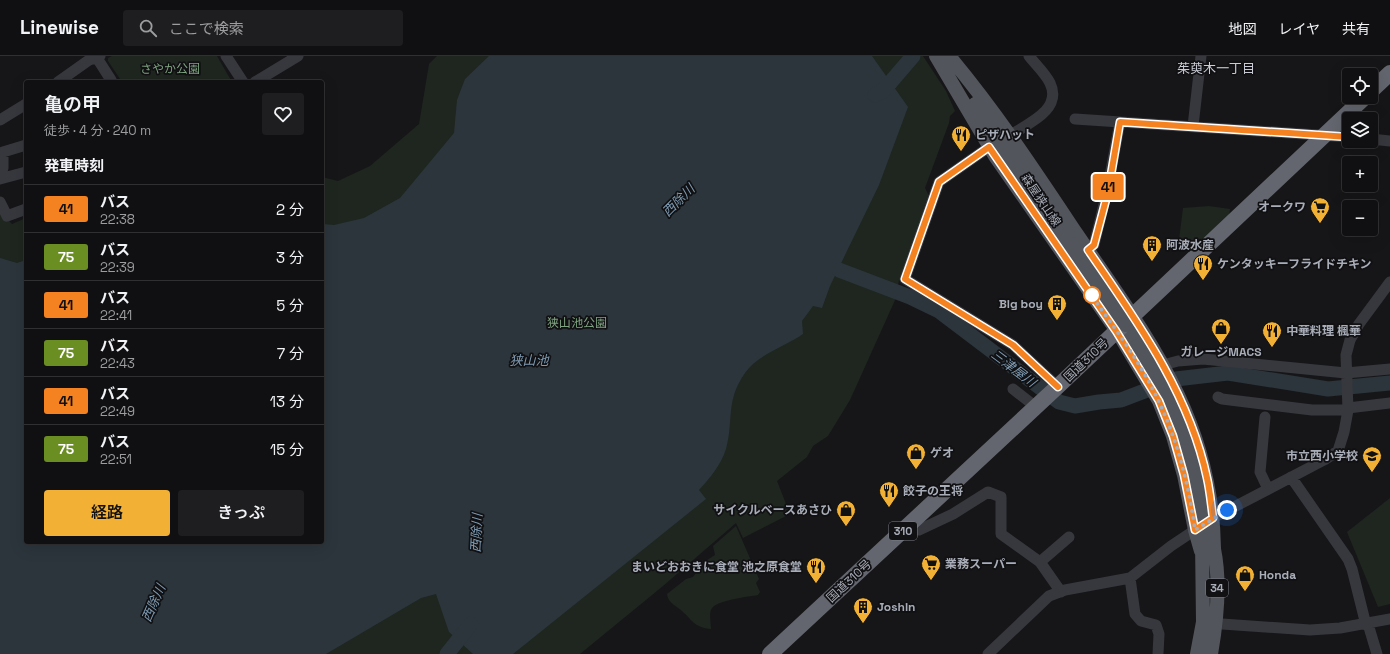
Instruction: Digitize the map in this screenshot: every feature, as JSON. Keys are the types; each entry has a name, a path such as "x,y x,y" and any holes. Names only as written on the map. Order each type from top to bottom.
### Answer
{"highway":[{"path":"1378,84 1390,73"},
{"name":"国道310号","path":"770,654 1125,324 1358,104"}],"main road":[{"name":"森屋狭山線","path":"936,56 956,63"},
{"path":"936,56 989,147 1125,324 1165,367 1170,400"},
{"name":"森屋狭山線","path":"946,56 956,63 1071,244 1125,324"},
{"path":"956,63 1009,136 1088,250 1125,324 1145,377 1170,400"},
{"name":"34","path":"1125,324 1159,379 1170,400 1186,441 1208,549 1217,582 1210,623 1211,654"},
{"name":"34","path":"1197,654 1210,623"}],"street":[{"path":"226,56 242,80"},
{"path":"258,80 298,56"},
{"path":"1009,136 1045,113 1052,103 1052,92 1049,82 1028,56"},
{"path":"1192,126 1200,56"},
{"path":"61,80 93,58 111,80"},
{"path":"1,118 24,105"},
{"path":"1075,119 1342,136"},
{"path":"1088,250 1094,245 1108,192 1120,122"},
{"path":"1378,140 1390,141"},
{"path":"0,175 3,168 1,152 24,146"},
{"path":"989,147 939,182 905,279 1013,345 1056,388"},
{"path":"0,179 24,173"},
{"path":"0,202 6,216 24,210"},
{"path":"988,654 1049,596 1061,592 1130,578 1171,546 1204,524 1324,460 1338,451 1344,432 1348,405 1346,355 1350,340 1359,324 1390,282"},
{"path":"1165,367 1178,360 1203,359 1346,375 1390,369"},
{"path":"1013,389 1036,407"},
{"path":"1218,397 1222,399 1312,410 1348,405 1390,403"},
{"path":"1265,417 1260,472 1268,489"},
{"path":"1291,477 1348,559 1377,654"},
{"path":"906,528 920,530 953,514 988,492 1001,497 1000,534 1040,562 1061,592"},
{"path":"1040,562 1069,537"},
{"path":"1130,578 1135,614 1141,621 1156,625 1159,634 1158,654"},
{"path":"1210,623 1310,630 1367,624 1390,619"}],"green space":[{"name":"さやか公園","path":"112,56 217,56 231,80 121,80 108,61 108,58"},
{"name":"狭山池","path":"437,56 923,56 946,91 955,111 950,116 949,123 925,188 930,198 899,280 896,298 850,400 828,436 813,446 807,457 777,481 790,514 743,538 736,523 663,586 580,654 0,654 0,212 12,224 24,219 24,544 324,544 324,178 338,181 370,166 419,124 429,64"},
{"path":"1209,206 1230,209 1229,217 1191,250 1178,248 1183,208"},
{"path":"1390,498 1390,604 1378,607 1347,532"},
{"path":"736,526 759,579 756,583 760,592 758,595 725,601 713,607 710,614 711,629 704,628 694,623 671,603 667,594 686,579 693,577 704,562 715,555 713,546"}],"water":[{"name":"狭山池","path":"489,56 872,56 908,107 879,185 830,286 822,308 813,306 802,321 803,334 757,361 745,373 739,383 732,402 730,429 724,455 715,471 699,490 706,499 513,654 473,654 449,632 436,594 421,598 326,654 0,654 0,258 17,263 24,261 24,544 324,544 324,224 334,225 364,218 400,198 454,133 457,100 465,79"}],"waterway":[{"name":"西除川","path":"875,95 883,91 913,56"},
{"name":"三津屋川","path":"839,270 910,297 939,311 1059,402 1075,406 1121,400 1176,379 1228,373 1328,389 1390,383"},
{"name":"西除川","path":"447,654 471,624"}],"bus line":[{"name":"41","path":"1058,387 1013,345 905,279 939,182 989,147 1129,350 1159,401 1173,436 1184,475 1195,530 1213,518 1207,478 1195,436 1178,394 1163,365 1134,316 1088,250 1094,245 1108,192 1120,122 1342,136"}],"place":[{"name":"ピザハット","path":"961,152"},
{"name":"オークワ","path":"1320,224"},
{"name":"阿波水産","path":"1152,262"},
{"name":"ケンタッキーフライドチキン","path":"1203,281"},
{"name":"Big boy","path":"1057,321"},
{"name":"ガレージMACS","path":"1221,345"},
{"name":"中華料理 楓華","path":"1272,348"},
{"name":"ゲオ","path":"916,470"},
{"name":"市立西小学校","path":"1372,473"},
{"name":"餃子の王将","path":"889,508"},
{"name":"サイクルベースあさひ","path":"846,527"},
{"name":"業務スーパー","path":"931,581"},
{"name":"まいどおおきに食堂 池之原食堂","path":"816,584"},
{"name":"Honda","path":"1245,592"},
{"name":"Joshin","path":"863,624"}],"district":[{"name":"茱萸木一丁目","path":"1216,68"}],"route":[{"path":"1092,295 1090,294 1129,350 1159,401 1173,436 1184,475 1195,530 1227,510"}],"park label":[{"name":"狭山池公園","path":"577,323"}]}
